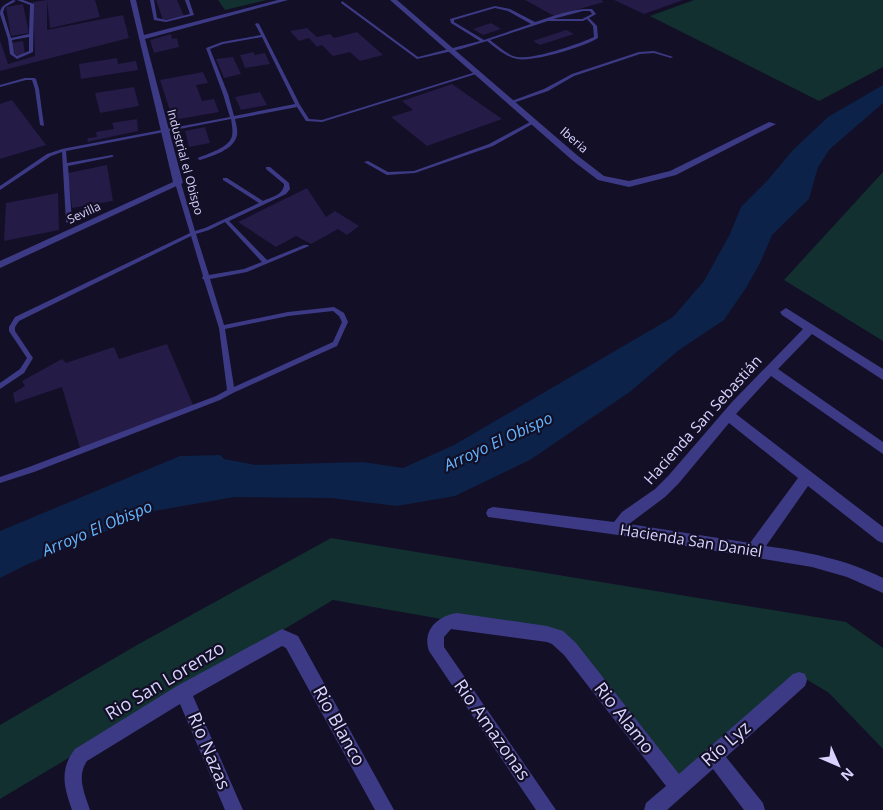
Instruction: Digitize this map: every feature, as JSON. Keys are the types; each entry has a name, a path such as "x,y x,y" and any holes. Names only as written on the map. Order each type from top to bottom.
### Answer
{"street":[{"name":"Industrial el Obispo","path":"133,0 140,38 178,183"},
{"path":"140,38 284,0"},
{"name":"Iberia","path":"394,0 601,178 629,184 674,172 772,124"},
{"name":"Sevilla","path":"0,265 178,183"},
{"path":"786,312 883,375"},
{"name":"Hacienda San Sebastián","path":"618,529 622,519 631,511 652,499 666,488 728,415 811,328"},
{"path":"770,369 883,449"},
{"path":"728,415 806,478 883,536"},
{"path":"754,550 806,478"},
{"name":"Hacienda San Daniel","path":"493,513 618,529 754,550 834,565 883,586"},
{"name":"Rio Alamo","path":"437,651 434,641 437,631 444,624 452,621 547,634 557,638 570,649 678,786"},
{"name":"Rio San Lorenzo","path":"81,810 71,777 75,762 90,748 272,641 282,636 292,642"},
{"name":"Rio Blanco","path":"292,642 385,810"},
{"name":"Rio Amazonas","path":"437,651 547,810"},
{"name":"Río Lyz","path":"653,810 800,680"},
{"name":"Rio Nazas","path":"183,692 234,810"},
{"path":"713,755 756,810"}],"lane":[{"path":"152,0 155,19 163,21 192,14 187,0"},
{"path":"16,1 32,4 32,35 31,52 20,57 13,56 1,9 6,4 16,1"},
{"path":"342,2 414,57 485,41 535,24 549,20 588,9 594,14 589,19 549,20"},
{"path":"535,24 510,10 495,6 452,18 452,22 511,56 524,59 581,46 596,38 595,26 589,19"},
{"path":"257,24 298,105 308,120 322,121 477,73"},
{"path":"10,39 32,35"},
{"path":"200,159 223,148 233,140 235,132 232,117 208,48 222,43 263,36"},
{"path":"511,102 546,90 583,72 640,53 654,52 671,56"},
{"path":"0,86 26,79 34,79 42,125"},
{"path":"0,188 49,155 64,150 298,105"},
{"path":"366,162 387,174 415,172 491,145 534,122"},
{"path":"64,150 69,222"},
{"path":"65,165 112,156"},
{"path":"0,386 22,371 30,358 12,331 12,327 17,319 192,234 284,193 288,187 284,180 268,168"},
{"path":"225,179 262,202"},
{"name":"Industrial el Obispo","path":"178,183 205,278 222,328 230,391"},
{"path":"226,220 266,262"},
{"path":"205,278 244,271 306,246"},
{"path":"0,480 31,470 218,398 335,344 345,322 342,315 334,309 288,314 222,328"}],"green space":[{"path":"218,0 266,0 225,10"},
{"path":"694,0 883,0 883,67 819,101 650,16"},
{"path":"883,172 883,341 784,280"},
{"path":"331,538 846,622 883,648 883,749 829,693 796,673 674,781 561,640 333,600 0,799 0,725 137,645"}],"water":[{"name":"Arroyo El Obispo","path":"883,85 883,103 830,149 818,167 809,199 772,235 761,261 746,288 724,320 679,350 631,391 530,460 455,496 397,506 331,498 235,497 154,511 26,565 0,578 0,531 180,456 220,455 224,459 256,465 363,462 403,468 454,445 673,317 704,281 730,234 741,207 767,181 793,150 828,117"}],"building":[{"path":"47,0 95,0 100,17 50,28"},
{"path":"47,0 47,30 123,15 129,38 0,71 0,40 8,64 35,56 33,2"},
{"path":"156,0 177,0 184,16 163,20"},
{"path":"525,0 601,0 604,2 554,16"},
{"path":"614,0 683,0 644,14"},
{"path":"23,4 29,33 11,36 6,7"},
{"path":"491,23 501,29 483,35 473,29"},
{"path":"307,28 317,37 330,34 334,38 357,32 383,55 360,61 350,52 333,56 322,45 317,47 309,38 299,41 290,31"},
{"path":"566,30 574,34 540,45 533,41"},
{"path":"171,34 172,39 177,38 179,47 154,53 150,40"},
{"path":"23,41 25,54 14,56 11,43"},
{"path":"254,52 254,55 265,53 270,64 245,68 240,55"},
{"path":"233,57 241,74 224,78 216,59"},
{"path":"117,58 118,64 136,61 138,70 81,79 79,64"},
{"path":"203,72 208,83 196,85 202,101 214,99 219,112 173,120 160,80"},
{"path":"452,84 502,119 427,146 391,117 413,110 402,101"},
{"path":"134,87 139,106 100,113 95,93"},
{"path":"260,92 267,105 241,110 235,97"},
{"path":"12,100 46,145 0,159 0,104"},
{"path":"137,119 138,131 87,142 88,138 97,137 96,132 114,129 112,123"},
{"path":"205,127 210,143 189,147 185,131"},
{"path":"107,165 113,201 72,208 68,173"},
{"path":"307,188 326,217 335,211 359,226 347,235 338,229 311,244 296,236 276,247 238,222"},
{"path":"58,193 59,230 4,241 6,203"},
{"path":"167,344 193,405 80,448 62,387 15,403 13,393 25,386 22,381 62,359 66,363 114,347 119,359"}]}
